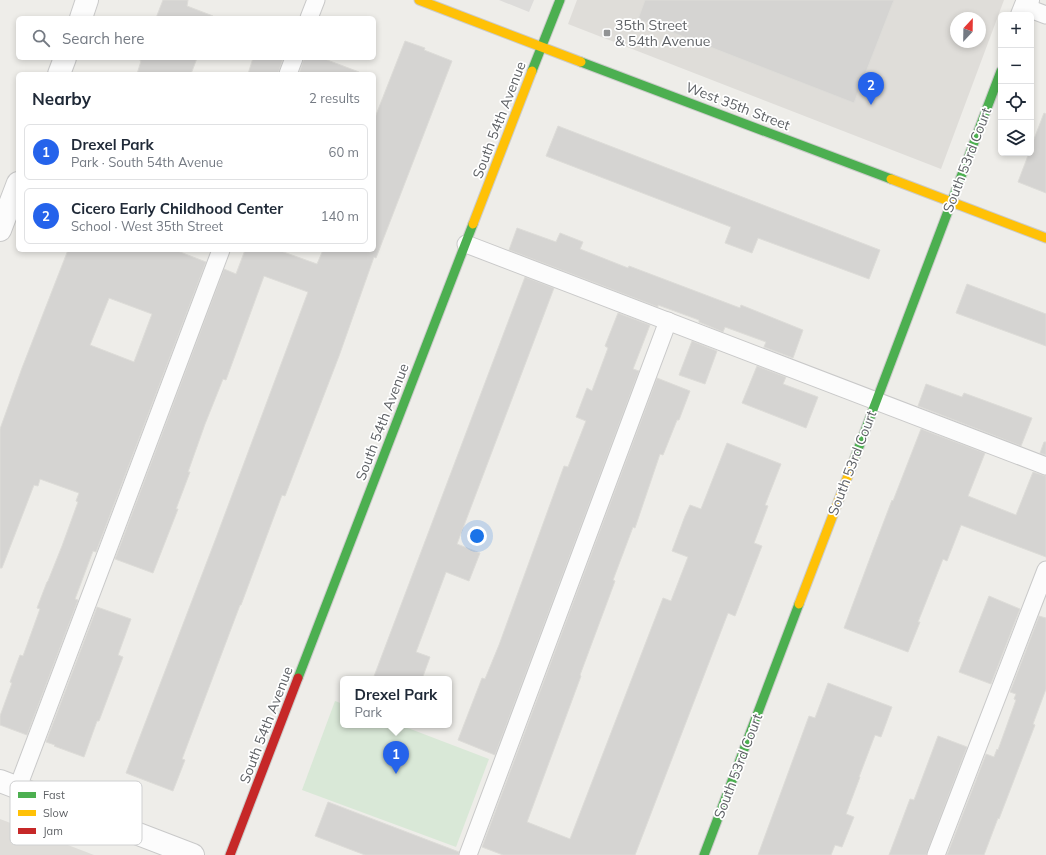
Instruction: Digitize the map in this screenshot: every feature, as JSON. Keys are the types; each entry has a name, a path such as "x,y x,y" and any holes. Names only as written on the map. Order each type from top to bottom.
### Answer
{"street":[{"path":"82,16 87,0"},
{"name":"West 35th Street","path":"419,0 1046,238"},
{"name":"South 54th Avenue","path":"230,855 560,0"},
{"path":"60,72 64,60"},
{"name":"South 53rd Court","path":"704,855 998,79"},
{"path":"0,230 16,188"},
{"path":"142,835 193,855"}],"lane":[{"path":"310,16 316,0"},
{"path":"1025,7 1046,15"},
{"path":"289,72 293,60"},
{"path":"466,244 1046,466"},
{"path":"10,781 220,252"},
{"path":"468,855 668,321"},
{"path":"936,855 1046,570"}],"shaded area":[{"path":"499,0 534,0 529,12"},
{"path":"577,0 1004,0 1000,12 998,12 998,16 941,169 568,24"},
{"path":"0,819 10,823 10,845 68,845 94,855 0,855"}],"green space":[{"path":"335,701 340,703 340,728 408,728 489,759 456,847 302,790"}],"building":[{"path":"163,0 188,0 187,6 213,16 157,16"},
{"path":"645,0 894,0 854,103 638,19"},
{"path":"405,41 425,48 424,50 452,61 376,258 374,257 339,356 285,496 282,495 182,759 185,760 173,791 126,773 308,292 264,276 226,380 223,379 205,424 188,472 190,472 176,509 178,509 153,573 115,559 224,269 236,274 244,252 284,252 317,264 322,252 376,252 376,115"},
{"path":"196,60 192,72 138,72 140,61"},
{"path":"252,60 282,60 279,72 249,72"},
{"path":"303,60 327,60 359,72 300,72"},
{"path":"1044,113 1046,114 1046,193 1018,182 1028,156 1034,156 1034,139"},
{"path":"558,126 880,250 869,279 758,238 752,253 725,243 731,227 546,156"},
{"path":"517,228 556,242 560,233 583,242 580,249 628,268 629,266 740,308 741,305 803,330 793,358 764,347 766,342 725,327 723,332 699,322 699,320 658,305 658,307 509,250"},
{"path":"67,252 180,252 206,262 96,552 93,551 75,599 78,600 27,735 0,725 0,716 12,683 10,682 20,655 23,656 40,609 37,608 78,502 76,501 79,493 40,479 38,486 34,485 2,568 0,568 0,429","holes":["109,298 152,314 134,362 90,345"]},
{"path":"525,277 554,288 457,544 480,553 469,581 446,572 416,652 430,657 423,676 374,676"},
{"path":"967,284 1046,314 1046,346 956,313"},
{"path":"618,313 650,325 633,369 639,371 495,755 458,740 482,678 485,679 499,645 564,466 568,467 586,421 576,417 587,388 592,391 608,348 605,346"},
{"path":"692,341 717,351 705,384 679,375"},
{"path":"757,366 786,377 783,384 818,397 806,428 742,403"},
{"path":"657,378 690,391 663,455 660,454 635,528 633,527 613,580 615,581 527,822 570,839 663,598 671,601 688,557 672,551 685,516 690,505 701,509 727,443 781,464 765,505 768,506 754,543 762,546 735,616 728,613 635,855 503,855 482,847"},
{"path":"926,384 962,397 964,393 1032,418 1021,446 918,406"},
{"path":"921,429 985,453 968,496 1016,515 1033,472 1046,476 1046,557 961,525 947,561 943,559 918,622 920,622 908,652 844,628 892,500 893,501"},
{"path":"1044,442 1046,442 1046,455 1040,453"},
{"path":"989,596 1020,609 991,684 959,672"},
{"path":"97,607 131,619 118,655 123,657 84,757 46,742"},
{"path":"1039,616 1046,618 1046,689 1033,724 1035,725 999,819 998,818 984,855 947,855 986,754 994,757 997,749 998,750 1016,700 1014,699 1016,694 1010,692"},
{"path":"828,683 892,707 881,737 875,735 859,777 846,814 854,817 842,847 835,845 831,855 758,855 809,716 815,718"},
{"path":"938,736 967,747 926,855 889,855 910,799 914,800"},
{"path":"328,802 459,852 458,855 365,855 315,836"}],"traffic: fast":[{"path":"532,71 560,0"},
{"path":"581,62 891,179"},
{"path":"854,460 998,79"},
{"path":"298,678 473,224"},
{"path":"704,855 799,604"}],"traffic: slow":[{"path":"419,0 581,62"},
{"path":"473,224 532,71"},
{"path":"891,179 1046,238"},
{"path":"799,604 854,460"}],"traffic: jam":[{"path":"230,855 298,678"}],"place":[{"name":"35th Street & 54th Avenue","path":"607,33"},
{"name":"Cicero Early Childhood Center","path":"871,105"},
{"name":"Drexel Park","path":"396,774"}]}
